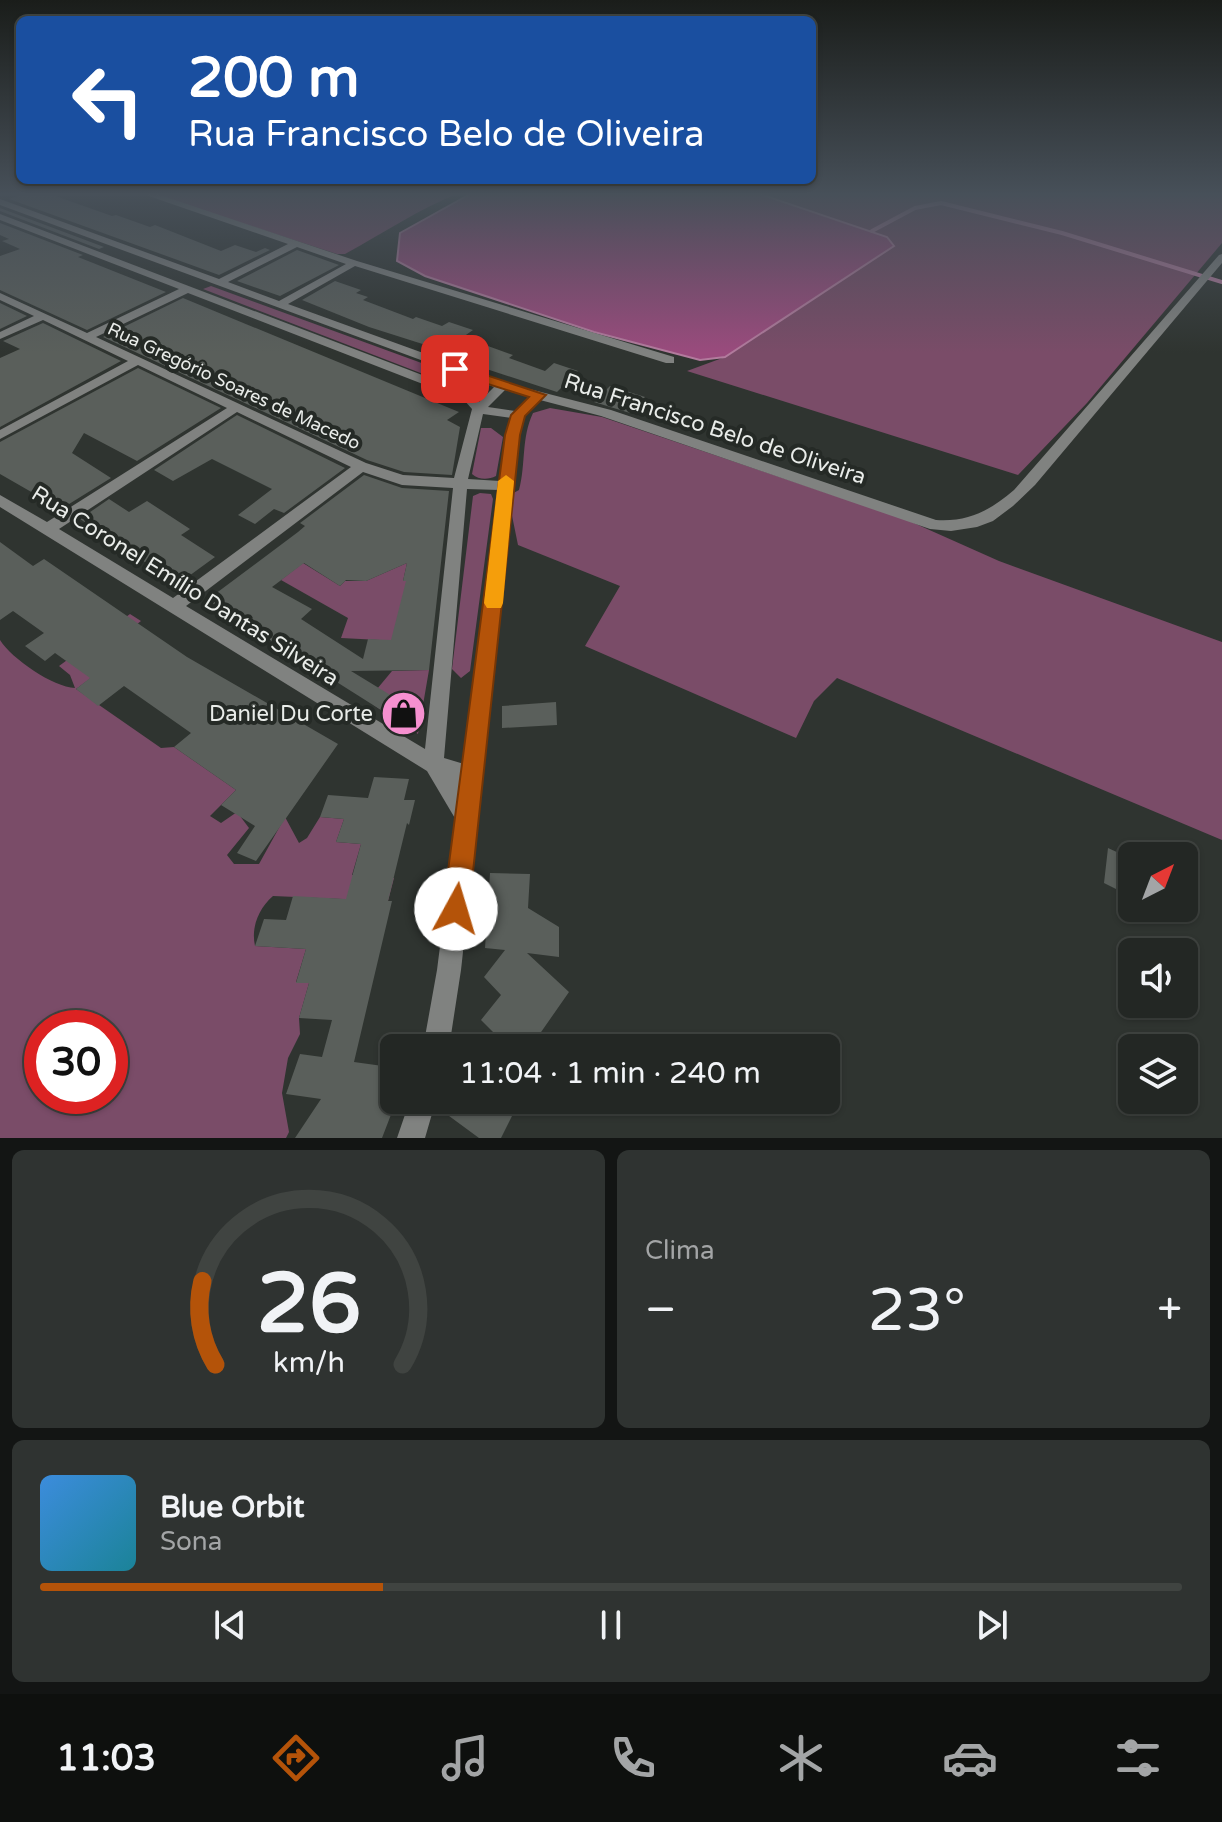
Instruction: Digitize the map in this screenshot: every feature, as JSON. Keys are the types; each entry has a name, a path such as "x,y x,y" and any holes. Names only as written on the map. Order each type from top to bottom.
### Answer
{"street":[{"path":"75,246 468,397 478,409 518,415"},
{"name":"Rua Francisco Belo de Oliveira","path":"119,246 502,386 606,413 935,525 958,527 979,523 1006,506 1030,482 1222,257"},
{"path":"187,289 216,282 291,246"},
{"path":"307,246 670,360"},
{"path":"279,305 354,263"},
{"path":"87,337 187,289 201,276"},
{"name":"Rua Gregório Soares de Macedo","path":"0,296 361,466 402,480 505,486"},
{"path":"0,336 43,316"},
{"path":"0,435 139,360"},
{"path":"466,816 434,764 460,485 478,409 502,386"},
{"path":"439,1034 473,777 505,486 518,415 538,395"},
{"path":"47,529 238,406"},
{"path":"172,607 361,466"},
{"name":"Rua Coronel Emílio Dantas Silveira","path":"0,500 434,764 473,777"},
{"path":"411,1138 419,1114"}],"shaded area":[{"path":"313,246 359,246 345,254"},
{"path":"399,246 894,246 725,357 700,360 594,332 425,276 397,261"},
{"path":"894,246 1219,246 1087,403 1018,475 687,371 725,357"},
{"path":"211,286 487,387 475,394 203,289"},
{"path":"550,408 602,417 907,520 999,561 1222,642 1222,840 837,678 814,701 796,738 585,646 620,586 518,545 508,496 519,490 527,432 533,413"},
{"path":"481,428 491,428 503,437 496,476 487,479 472,474"},
{"path":"491,494 493,499 470,671 461,678 452,669 473,496"},
{"path":"303,563 340,586 345,581 366,581 407,563 403,581 409,581 409,659 380,640 341,638 348,618 281,580"},
{"path":"130,614 141,621 99,654 111,663 76,689 161,748 174,747 236,790 210,816 221,823 237,812 249,828 227,855 234,864 259,864 285,817 299,843 307,838 320,817 344,819 336,842 361,844 352,875 394,878 388,901 273,896 257,919 255,946 306,949 296,982 309,983 299,1018 300,1034 288,1058 282,1093 289,1132 286,1138 0,1138 0,640 34,671 56,683 75,688 70,675 59,666"},
{"path":"429,670 418,734 404,725 416,710 404,703 391,717 374,705 384,694 377,689 392,671"}],"building":[{"path":"13,246 60,246 83,255 78,257 166,292 87,330 0,290 0,256 20,249"},
{"path":"139,246 209,246 221,251 238,246 256,252 265,248 270,250 219,275"},
{"path":"297,250 339,265 280,296 237,281"},
{"path":"335,281 361,290 356,293 368,297 363,300 413,319 416,317 442,326 449,322 473,330 463,337 513,355 509,358 545,371 554,363 578,371 557,392 450,357 428,349 432,347 369,327 302,300"},
{"path":"183,298 459,412 447,420 460,427 452,475 404,472 367,460 103,337"},
{"path":"0,303 27,316 0,329"},
{"path":"43,323 121,361 0,427 0,358 20,349 3,341"},
{"path":"138,368 221,408 137,461 84,433 72,453 111,478 61,509 0,474 0,442"},
{"path":"610,386 645,397 630,413 594,402"},
{"path":"237,415 345,468 284,513 274,509 255,524 238,515 272,489 212,459 173,481 154,470"},
{"path":"364,475 402,488 449,491 429,670 351,671 392,696 381,710 207,600 305,526 300,523","holes":["304,563 340,586 346,580 366,581 407,563 403,581 406,581 391,640 368,639 363,659 301,619 312,609 272,587"]},
{"path":"109,499 129,512 147,501 190,529 181,535 215,557 178,584 80,519"},
{"path":"0,542 33,566 44,559 187,657 338,744 256,861 237,853 255,826 221,805 236,790 174,747 191,733 124,686 98,706 76,689 90,678 55,653 45,661 25,646 44,633 13,611 0,620"},
{"name":"Daniel Du Corte","path":"395,698 417,711 404,725 390,716"},
{"path":"556,702 557,725 502,728 502,706"},
{"path":"374,777 409,779 404,800 415,800 388,901 392,901 354,1062 380,1066 380,1114 391,1114 382,1138 295,1138 321,1099 286,1094 300,1054 322,1057 332,1020 299,1018 309,983 296,983 306,949 255,946 264,919 286,920 293,896 346,899 361,844 336,842 344,819 320,817 328,795 368,798"},
{"path":"1108,848 1118,853 1118,890 1104,883"},
{"path":"490,873 530,874 528,908 559,927 559,957 527,953 569,992 540,1034 495,1034 481,1020 501,995 484,977 505,950 485,948"},
{"path":"446,1114 512,1116 501,1138 479,1138"}],"waterway":[{"path":"1105,246 1222,282"}],"slow traffic":[{"path":"494,603 506,481"}],"place":[{"name":"Daniel Du Corte","path":"404,714"}],"route":[{"path":"455,369 538,395 518,415 513,435 456,909"}]}
